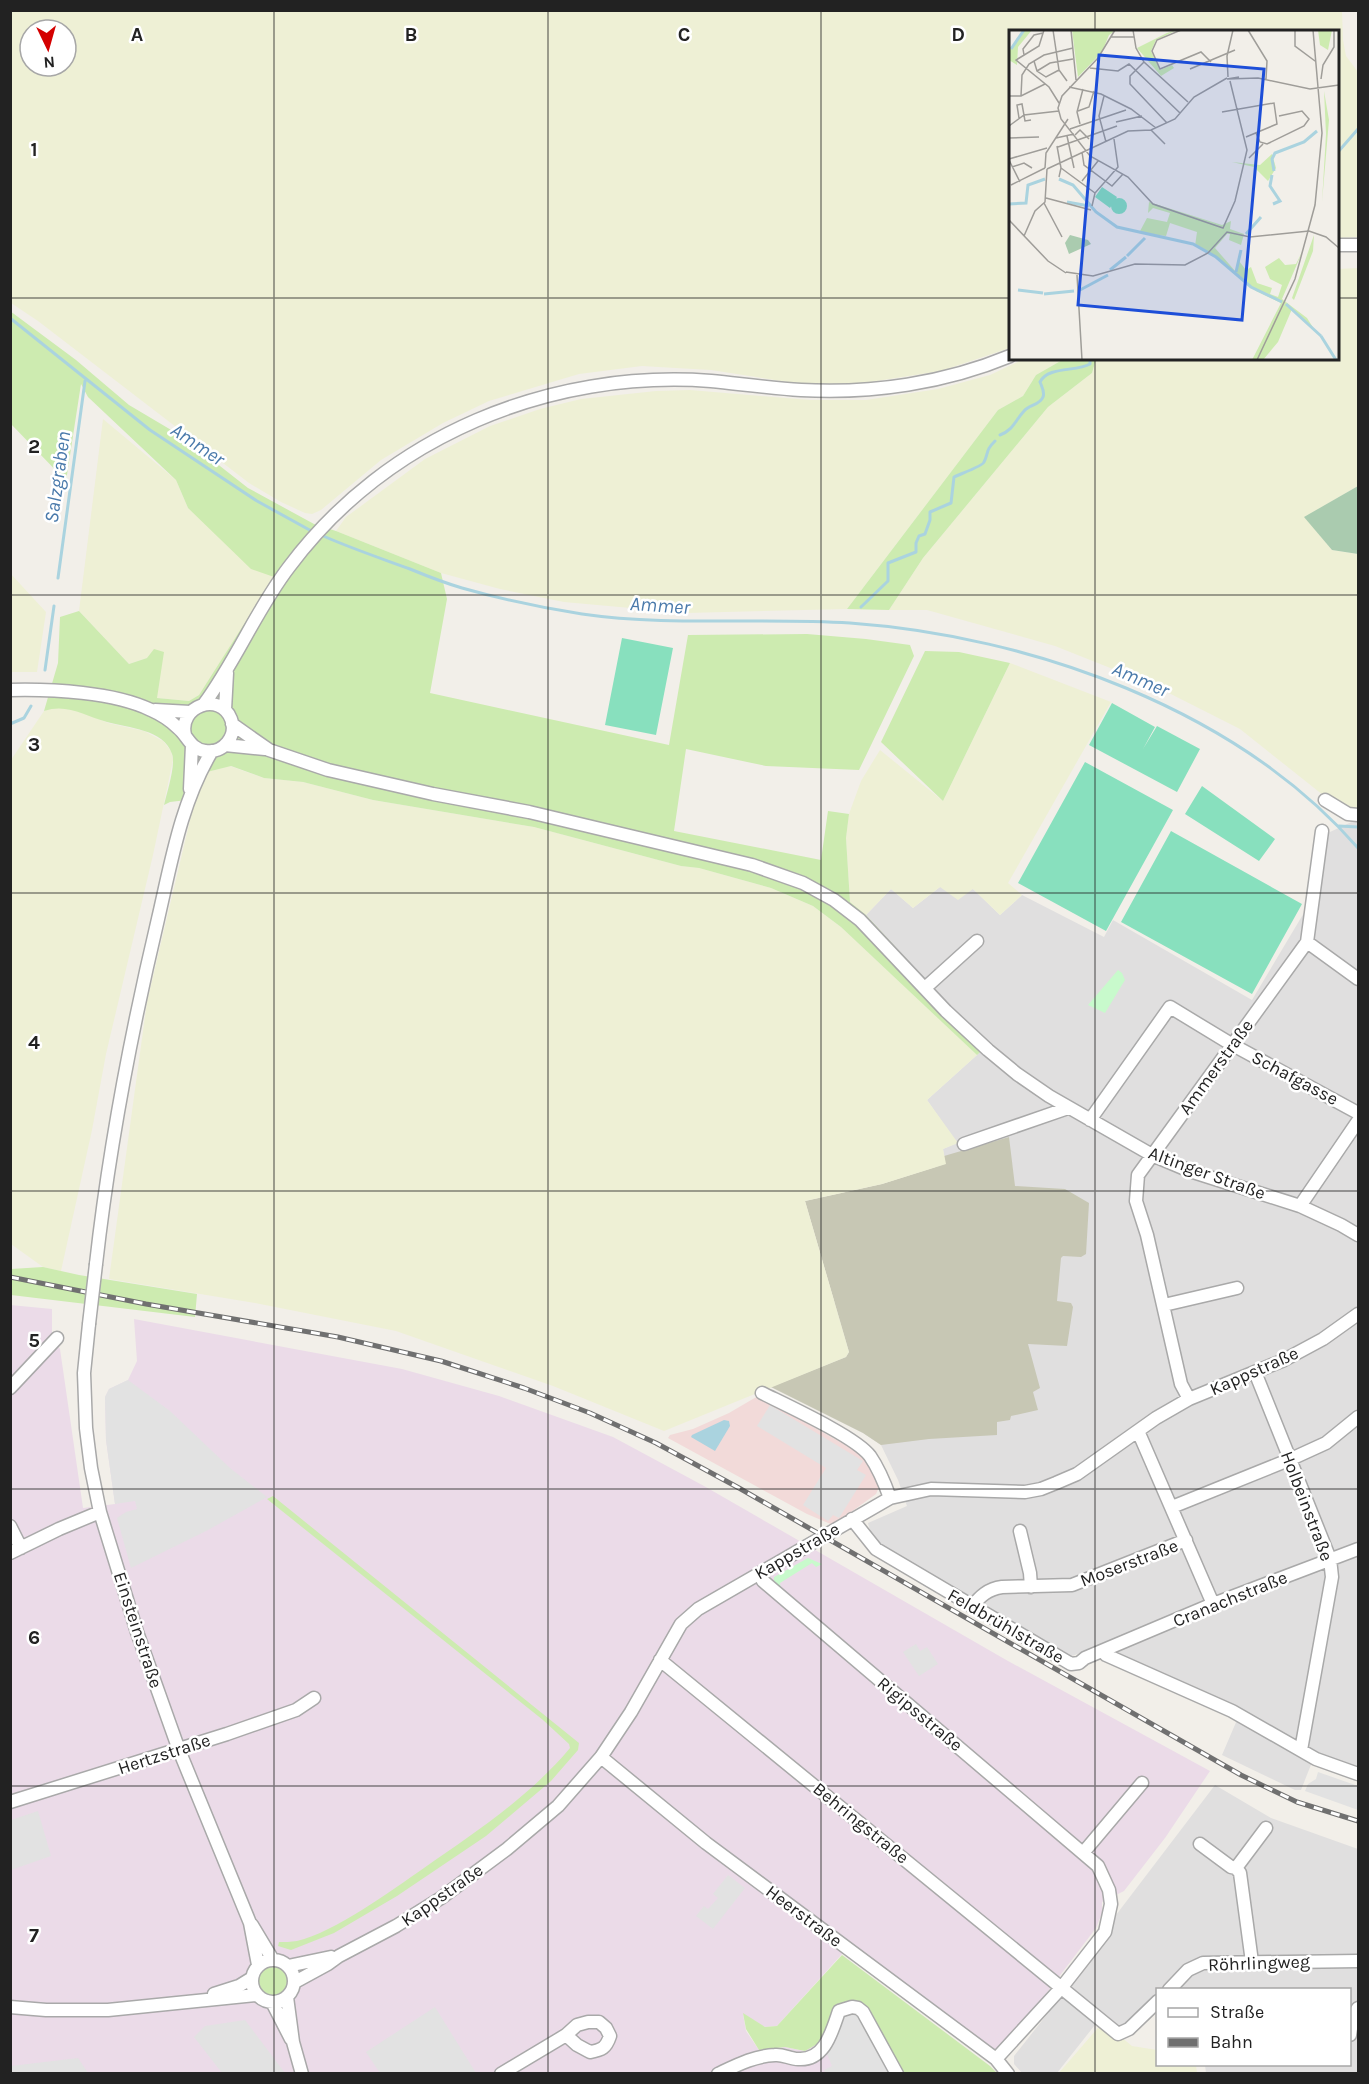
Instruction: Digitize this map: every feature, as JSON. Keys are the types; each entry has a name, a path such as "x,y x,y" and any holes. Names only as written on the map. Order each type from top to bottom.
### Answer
{"street":[{"path":"1339,245 1359,245"},
{"path":"204,704 228,671 261,607 303,550 327,523 379,478 426,446 492,413 546,395 602,384 666,380 707,381 798,390 863,390 895,387 942,378 1009,357"},
{"path":"225,745 232,733 232,724 225,710 228,671"},
{"path":"10,690 78,693 117,700 151,710 190,712"},
{"path":"190,794 185,723 190,712 204,704 213,704 225,710"},
{"path":"151,710 179,728 199,750 212,751 225,745 269,750"},
{"path":"232,724 269,750"},
{"name":"Altinger Straße","path":"269,750 340,774 529,812 752,865 789,876 819,891 853,914 987,1050 1030,1084 1068,1108 1152,1155 1190,1171 1300,1206 1359,1235"},
{"path":"190,794 212,751"},
{"name":"Einsteinstraße","path":"190,794 160,908 135,1022 107,1178 84,1373 86,1428 92,1476 100,1512 137,1632 179,1750 250,1923 258,1965"},
{"path":"1325,800 1348,814 1359,816"},
{"name":"Ammerstraße","path":"1189,1399 1182,1384 1147,1235 1136,1201 1138,1175 1307,942 1322,831"},
{"path":"925,988 977,941"},
{"path":"1307,942 1359,979"},
{"name":"Schafgasse","path":"1090,1120 1170,1007 1231,1044 1359,1113"},
{"path":"964,1144 1068,1108"},
{"path":"1300,1206 1359,1121"},
{"path":"1164,1305 1237,1288"},
{"name":"Kappstraße","path":"294,1982 396,1926 441,1898 507,1849 558,1806 601,1757 631,1712 681,1624 698,1609 890,1498 931,1489 1005,1492 1041,1489 1077,1474 1156,1418 1189,1399 1284,1360 1323,1339 1359,1314"},
{"path":"10,1388 57,1338"},
{"name":"Holbeinstraße","path":"1255,1372 1330,1559 1332,1577 1301,1750"},
{"path":"762,1393 797,1410 863,1449 874,1463 890,1498"},
{"path":"1172,1507 1326,1443 1359,1417"},
{"path":"1138,1431 1213,1604"},
{"path":"10,1526 16,1551 74,1522 100,1512"},
{"name":"Feldbrühlstraße","path":"852,1519 876,1549 1069,1664 1079,1663 1102,1651"},
{"path":"1020,1531 1031,1587"},
{"name":"Moserstraße","path":"972,1607 992,1589 1072,1585 1186,1540"},
{"name":"Cranachstraße","path":"1102,1651 1213,1604 1359,1549"},
{"name":"Rigipsstraße","path":"759,1573 766,1584 1098,1866 1109,1890 1111,1904 1105,1932 1062,1987 996,2059"},
{"path":"1102,1651 1106,1655 1233,1711 1320,1760 1359,1774"},
{"name":"Behringstraße","path":"660,1660 1062,1987"},
{"name":"Hertzstraße","path":"10,1802 179,1750 296,1710 314,1698"},
{"name":"Heerstraße","path":"601,1757 706,1843 996,2059 1008,2073"},
{"path":"1083,1853 1142,1783"},
{"path":"1236,1868 1266,1828"},
{"path":"1200,1844 1240,1873 1252,1962"},
{"name":"Einsteinstraße","path":"250,1923 260,1935 273,1960"},
{"name":"Kappstraße","path":"288,1966 339,1956"},
{"path":"273,1960 281,1961 288,1966 293,1973 294,1982 288,1997 272,2002 256,1995 252,1987 252,1978 258,1965 273,1960"},
{"name":"Röhrlingweg","path":"1170,1988 1188,1970 1203,1964 1359,1961"},
{"path":"202,1999 239,1986 252,1978"},
{"path":"1062,1987 1118,2034 1129,2030 1156,2003"},
{"path":"10,2007 46,2010 108,2010 256,1995"},
{"path":"288,1997 293,2042 302,2073"},
{"path":"272,2002 293,2042"},
{"path":"718,2073 753,2058 778,2054 800,2060 816,2054 827,2045 840,2011 852,2007 862,2012 897,2073"},
{"path":"1351,2029 1353,2016 1359,2008"},
{"path":"501,2073 566,2035"}],"shaded area":[{"path":"10,11 1342,11 1346,56 1358,72 1358,237 1339,238 1339,30 1009,30 1009,348 941,371 851,385 800,384 711,370 642,366 579,374 489,401 443,423 381,460 321,510 312,514 281,502 249,483 38,321 11,303"},
{"path":"1358,268 1358,486 1305,517 1332,550 1358,554 1358,812 1338,807 1240,729 1153,685 1055,646 927,610 889,610 923,558 1048,407 1092,373 1096,360 1339,360 1339,269"},
{"path":"1022,360 1062,360 1036,375 1023,396 998,410 847,609 686,613 564,602 500,589 441,573 336,531 346,517 425,459 490,426 540,409 581,399 656,391 690,390 810,400 866,400 938,389 990,375"},
{"path":"103,419 176,480 188,508 275,577 199,695 189,701 157,698 147,658 129,664 79,611"},
{"path":"10,573 46,612 37,672 11,672"},
{"path":"1010,663 1111,702 1008,883 1022,895 1000,915 973,889 958,900 940,887 913,908 891,889 866,915 850,902 846,838 849,814 861,781 880,750 943,801"},
{"path":"55,707 80,711 108,723 144,731 163,741 171,751 173,760 106,1054 61,1271 43,1267 11,1244 11,760 44,711"},
{"path":"230,766 264,778 303,782 373,800 534,827 771,888 813,906 841,927 977,1055 927,1100 958,1143 943,1149 946,1164 882,1184 805,1201 849,1352 846,1357 664,1431 553,1386 396,1331 255,1303 109,1279 147,1002 195,799 207,772"},
{"path":"1358,819 1358,1768 1316,1752 1301,1790 1295,1790 1222,1755 1240,1713 1098,1646 1067,1658 881,1549 872,1539 868,1523 907,1506 898,1480 881,1445 863,1433 771,1387 944,1156 943,1149 957,1143 927,1100 987,1046 866,915 891,889 913,908 940,887 973,889 1000,915 1022,895 1104,937 1113,920 1252,1000 1308,906 1317,838"},
{"path":"1009,1137 1015,1186 1065,1189 1089,1203 1086,1254 1081,1257 1063,1256 1061,1258 1057,1301 1071,1303 1073,1307 1067,1346 1028,1344 1040,1388 1033,1392 1038,1410 1011,1416 1010,1420 997,1422 997,1435 929,1439 881,1445 863,1433 771,1387 846,1357 849,1352 805,1201 882,1184 945,1164 944,1156"},
{"path":"10,1305 52,1309 52,1335 60,1349 83,1508 115,1504 106,1440 105,1397 109,1389 128,1380 137,1361 134,1319 402,1369 499,1396 613,1437 704,1486 1008,1661 1210,1771 1165,1838 1124,1891 1102,1902 1102,1913 1096,1928 1042,1999 1000,2049 990,2049 852,1943 777,2026 765,2027 743,2014 746,2031 759,2050 785,2047 804,2051 836,2008 861,2003 902,2073 11,2073"},
{"path":"128,1380 170,1411 230,1468 267,1497 208,1530 131,1568 117,1518 137,1509 135,1501 115,1504 106,1440 105,1397 109,1389"},
{"path":"758,1396 858,1452 866,1459 875,1475 879,1487 876,1494 833,1525 807,1514 668,1438 670,1435 693,1429 729,1413"},
{"path":"770,1405 863,1461 857,1470 866,1475 839,1518 833,1515 828,1521 803,1505 826,1468 757,1426"},
{"path":"916,1644 920,1651 927,1647 938,1664 919,1676 903,1652"},
{"path":"1318,1772 1358,1786 1358,1810 1305,1791 1308,1784 1316,1779"},
{"path":"1215,1785 1271,1818 1358,1849 1358,2073 1206,2073 1205,2066 1351,2066 1351,1988 1156,1988 1156,1996 1128,2026 1119,2030 1102,2016 1057,2073 1022,2073 1014,2064 1014,2056 1110,1935 1116,1915"},
{"path":"38,1811 51,1856 11,1870 11,1820"},
{"path":"728,1875 745,1888 713,1929 696,1916 704,1906 708,1909 718,1898 713,1894"},
{"path":"435,2007 476,2073 380,2073 366,2052"},
{"path":"855,2010 891,2073 826,2073 824,2070 832,2066 827,2054 841,2016"},
{"path":"245,2020 285,2073 222,2073 194,2037 205,2026"},
{"path":"1103,2022 1132,2046 1156,2050 1156,2066 1196,2066 1197,2073 1058,2074"},
{"path":"78,2058 88,2073 11,2073 11,2066"}],"green space":[{"path":"10,311 76,360 129,405 183,437 248,488 314,524 441,573 447,599 430,693 669,745 688,635 807,634 910,645 914,656 859,770 766,766 686,749 674,831 821,860 828,811 849,814 846,838 850,902 866,915 987,1046 977,1055 841,927 813,906 771,888 534,827 373,800 303,782 264,778 231,766 207,772 195,799 170,802 164,805 171,779 173,759 168,746 161,739 144,731 68,709 44,711 58,663 60,617 79,611 129,664 147,658 154,649 164,652 157,698 189,701 199,695 274,577 251,569 188,508 176,480 88,397 81,384 66,481 11,424"},
{"path":"1062,360 1096,360 1092,373 1048,407 923,558 889,610 847,609 998,410 1023,396 1036,375"},
{"path":"1358,486 1358,554 1332,550 1304,517"},
{"path":"622,638 673,648 656,735 605,725"},
{"path":"925,651 959,652 1010,663 943,801 881,742"},
{"path":"1112,703 1155,727 1143,749 1157,726 1200,749 1177,792 1089,745"},
{"path":"1085,762 1173,810 1106,931 1018,883"},
{"path":"1202,786 1275,839 1259,861 1185,814"},
{"path":"1171,831 1302,904 1252,994 1121,922"},
{"path":"1118,970 1125,980 1105,1013 1088,1005"},
{"path":"43,1267 197,1294 195,1317 11,1295 11,1269"},
{"path":"273,1496 579,1743 578,1750 551,1781 486,1836 397,1896 334,1933 291,1950 278,1946 279,1942 297,1941 312,1936 345,1920 379,1899 501,1813 554,1766 570,1748 569,1744 543,1720 267,1499"},
{"path":"808,1558 822,1564 816,1567 812,1563 780,1583 781,1590 774,1584 774,1577"},
{"path":"842,1955 997,2073 902,2073 861,2003 836,2008 819,2043 805,2051 785,2047 759,2050 746,2029 743,2013 765,2027 777,2026"},
{"path":"273,1966 279,1967 287,1975 287,1987 279,1995 273,1996 267,1995 259,1987 258,1981 259,1975 267,1967"}],"water":[{"path":"724,1420 729,1421 730,1426 715,1451 691,1437 692,1435"}],"waterway":[{"path":"1339,151 1358,129"},
{"name":"Ammer","path":"10,318 150,430 257,501 315,533"},
{"path":"1000,435 1011,428 1026,409 1042,400 1044,393 1040,382 1044,377 1056,371 1090,364 1090,360"},
{"name":"Salzgraben","path":"58,578 85,381"},
{"path":"861,607 888,581 888,563 916,552 916,543 919,536 925,534 930,512 951,503 954,477 983,464 988,449 995,441"},
{"name":"Ammer","path":"321,535 456,586 567,612 649,620 850,623 919,631 989,644 1058,663 1126,688 1192,719 1253,756 1309,799 1358,848"},
{"name":"Salzgraben","path":"45,670 54,606"},
{"name":"Salzgraben","path":"10,724 24,718 31,706"},
{"name":"Ammer","path":"1339,826 1358,827"}],"railway":[{"path":"10,1277 146,1304 338,1337 441,1361 524,1388 590,1413 656,1443 739,1488 1241,1775 1297,1802 1358,1821"}]}
